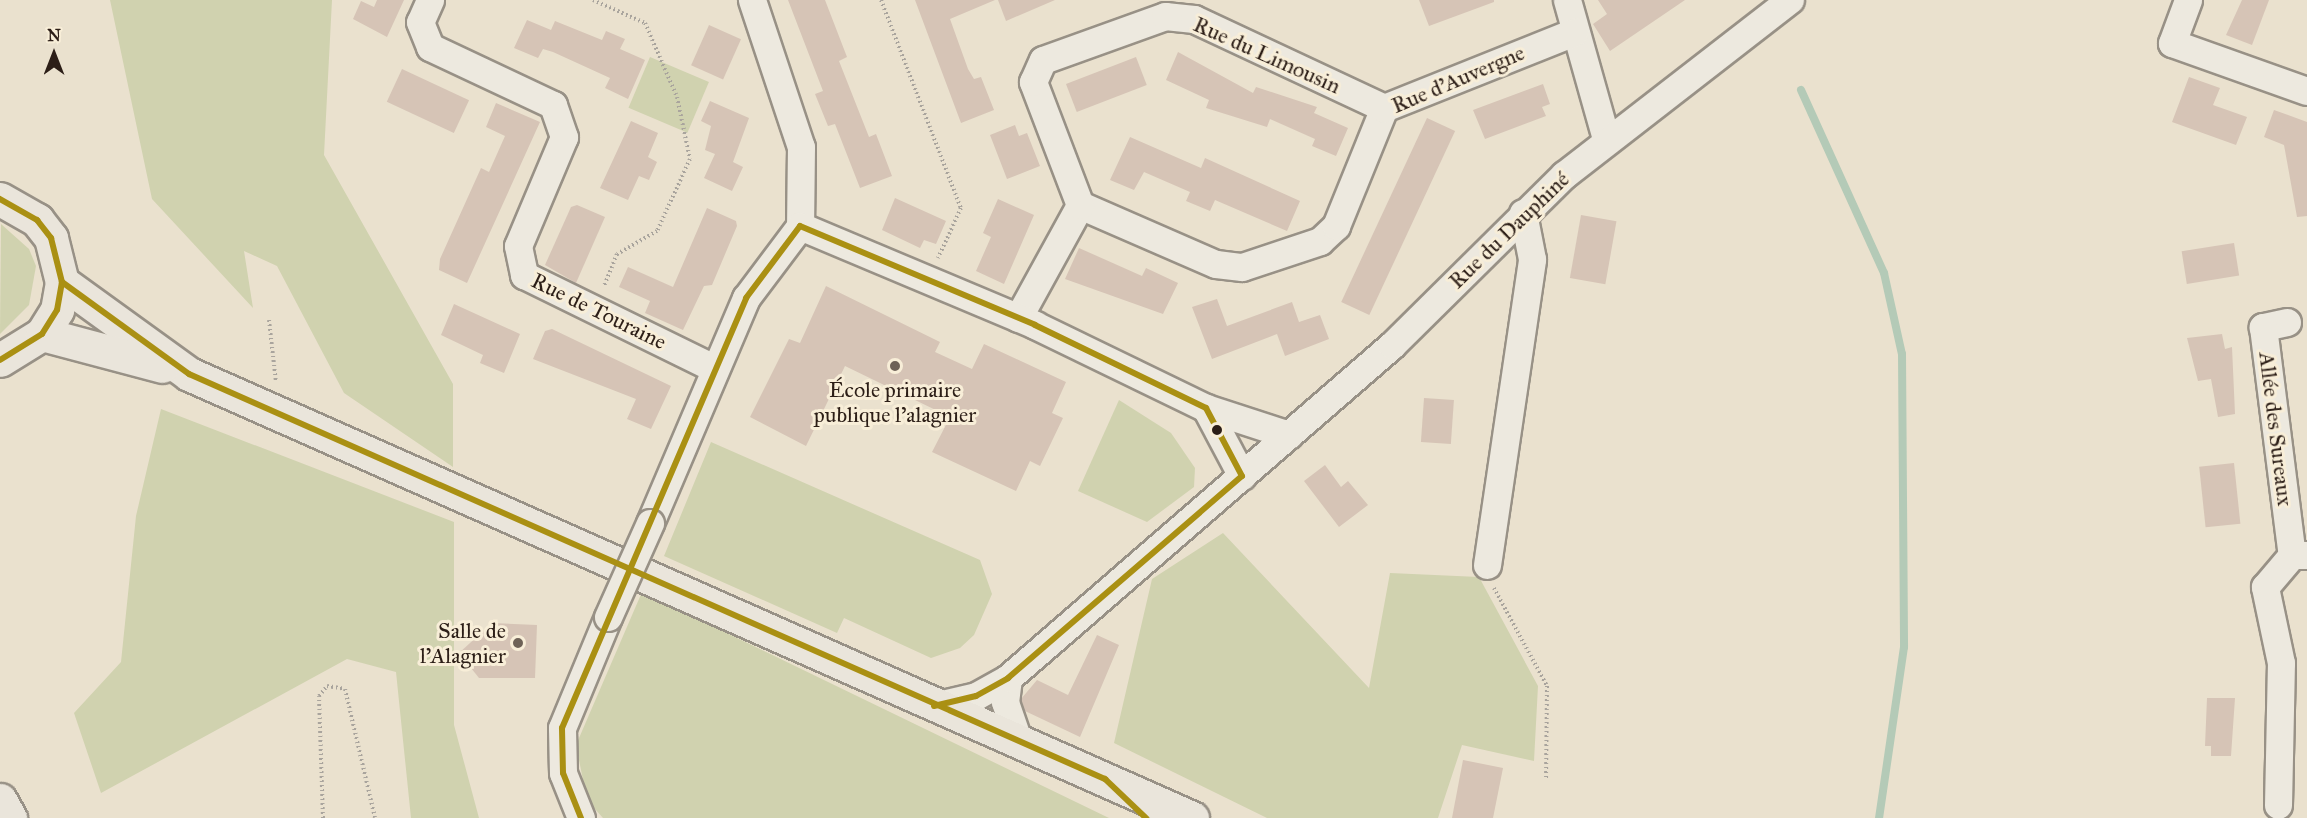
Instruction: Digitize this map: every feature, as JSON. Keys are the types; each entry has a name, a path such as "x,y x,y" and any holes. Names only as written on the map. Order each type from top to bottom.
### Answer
{"main road":[{"path":"0,199 37,220 51,238 62,282 57,310 42,334 2,362"},
{"path":"62,282 189,374"},
{"path":"42,334 189,374 934,706 1192,818"},
{"path":"0,800 10,818"}],"street":[{"name":"Rue de Touraine","path":"430,0 420,22 430,47 553,105 564,137 518,246 524,275 714,368"},
{"path":"581,818 563,773 562,728 714,368 747,298 800,226 801,147 752,0"},
{"path":"1567,0 1574,32 1606,139"},
{"name":"Rue du Dauphiné","path":"934,706 976,696 1008,678 1392,345 1523,213 1606,139 1790,0"},
{"path":"2188,0 2172,44 2307,91"},
{"name":"Rue du Limousin","path":"1080,205 1033,82 1035,70 1043,60 1165,16 1194,19 1384,108"},
{"name":"Rue d'Auvergne","path":"1080,205 1216,264 1242,267 1320,241 1336,226 1384,108 1574,32"},
{"path":"1018,318 1080,205"},
{"path":"1487,565 1532,259 1523,213"},
{"path":"800,226 1018,318 1206,408 1289,435"},
{"name":"Allée des Sureaux","path":"2278,805 2280,663 2265,587 2300,555 2263,327 2287,322"},
{"path":"1206,408 1242,476"},
{"path":"1008,678 1005,702 1020,743"},
{"path":"1105,779 1146,818"}],"path":[{"path":"593,0 645,23 677,97 690,159 657,231 617,254 594,310"},
{"path":"881,0 961,208 927,281"},
{"path":"269,320 280,416"},
{"path":"1487,565 1495,590 1547,686 1546,780"},
{"path":"322,818 319,696 327,686 345,689 375,818"}],"green space":[{"path":"110,0 332,0 324,155 453,384 453,467 344,393 277,266 244,251 253,308 152,199"},
{"path":"650,57 709,82 687,133 629,108"},
{"path":"1,224 29,249 36,266 29,305 0,334"},
{"path":"1119,400 1171,433 1195,468 1194,487 1147,522 1078,491"},
{"path":"161,409 454,522 454,725 479,818 411,818 396,672 347,659 101,793 74,713 121,662 136,516"},
{"path":"711,442 980,560 992,594 974,635 960,648 931,658 844,618 837,633 664,556"},
{"path":"1223,533 1369,688 1390,573 1479,577 1538,686 1534,761 1462,745 1438,818 1267,818 1114,743 1152,579"},
{"path":"642,592 1109,818 603,818 587,800 576,745"}],"building":[{"path":"377,0 404,0 387,37 353,19 361,1 374,7"},
{"path":"788,0 825,0 847,57 839,61 869,137 876,134 892,176 860,188 835,124 828,126 815,94 823,91"},
{"path":"915,0 995,0 950,19 968,69 974,79 981,77 994,110 961,123"},
{"path":"998,0 1055,0 1006,21"},
{"path":"1419,0 1494,0 1494,2 1429,26"},
{"path":"1598,0 1685,0 1610,51 1593,24 1607,14"},
{"path":"2242,0 2269,0 2252,45 2226,35"},
{"path":"527,20 551,30 555,21 602,40 606,31 625,39 620,49 645,60 628,99 605,88 610,78 553,52 543,49 538,58 514,48"},
{"path":"709,25 741,39 723,79 691,65"},
{"path":"1178,52 1253,93 1256,87 1317,107 1314,113 1348,128 1336,156 1312,146 1315,139 1270,119 1267,127 1206,108 1209,100 1166,80"},
{"path":"1136,57 1147,85 1077,112 1066,84"},
{"path":"402,69 469,100 454,133 387,102"},
{"path":"2189,77 2220,88 2213,105 2247,117 2236,145 2172,122"},
{"path":"1543,84 1550,104 1542,107 1546,116 1485,139 1473,110"},
{"path":"710,101 749,118 733,162 743,167 732,191 704,178 715,154 705,150 711,126 701,121"},
{"path":"496,103 540,122 467,283 439,270 440,259 481,168 489,172 505,136 486,127"},
{"path":"2274,110 2307,122 2307,216 2297,217 2284,145 2264,137"},
{"path":"1427,118 1455,131 1369,315 1341,302"},
{"path":"631,121 658,133 648,157 657,162 649,180 639,176 628,200 600,188"},
{"path":"1015,125 1019,136 1027,133 1040,166 1007,179 990,135"},
{"path":"1130,137 1201,168 1205,158 1300,201 1287,231 1215,200 1210,211 1186,201 1190,192 1144,172 1134,190 1110,180"},
{"path":"895,198 946,221 936,244 924,240 920,248 882,230"},
{"path":"998,199 1034,215 1004,284 976,271 991,237 983,233"},
{"path":"577,205 605,217 576,283 545,265 571,207"},
{"path":"707,208 736,221 737,226 712,285 704,286 683,330 645,313 650,301 619,287 628,267 673,287"},
{"path":"1581,215 1616,221 1605,284 1570,278"},
{"path":"2234,243 2239,276 2187,284 2182,251"},
{"path":"1079,248 1142,276 1146,268 1178,283 1163,314 1065,279"},
{"path":"826,286 940,342 935,352 972,369 984,344 1066,382 1052,413 1063,418 1040,466 1030,461 1016,491 932,452 950,417 845,366 806,446 750,417 789,339 800,343"},
{"path":"1217,299 1227,326 1292,302 1299,322 1320,315 1329,339 1285,356 1277,334 1212,359 1192,307"},
{"path":"454,304 520,334 504,373 480,363 483,355 441,335"},
{"path":"552,329 671,386 651,429 627,419 636,399 533,359 545,331"},
{"path":"2222,334 2225,349 2232,347 2235,414 2218,417 2211,379 2198,381 2187,338"},
{"path":"1424,398 1454,400 1451,444 1421,442"},
{"path":"2234,463 2240,524 2206,527 2199,467"},
{"path":"1325,465 1341,487 1348,481 1368,505 1339,527 1304,481"},
{"path":"492,623 537,625 535,678 479,678 459,653"},
{"path":"1097,635 1119,645 1080,737 1025,711 1021,699 1037,680 1068,695"},
{"path":"2207,698 2235,698 2231,756 2211,756 2211,746 2205,746"},
{"path":"1463,760 1503,768 1493,818 1452,818"}],"waterway":[{"path":"1801,90 1884,273 1902,354 1904,647 1879,818"}],"transit line":[{"path":"0,199 37,220 51,238 62,282 57,310 42,334 0,360"},
{"path":"581,818 563,773 562,728 746,298 800,226 1035,325 1206,408 1242,476"},
{"path":"62,282 189,374 1105,779 1146,818"},
{"path":"934,706 976,696 1008,678 1242,476"}],"place":[{"name":"École primaire publique l'alagnier","path":"895,366"},
{"name":"Salle de l'Alagnier","path":"518,643"}]}
